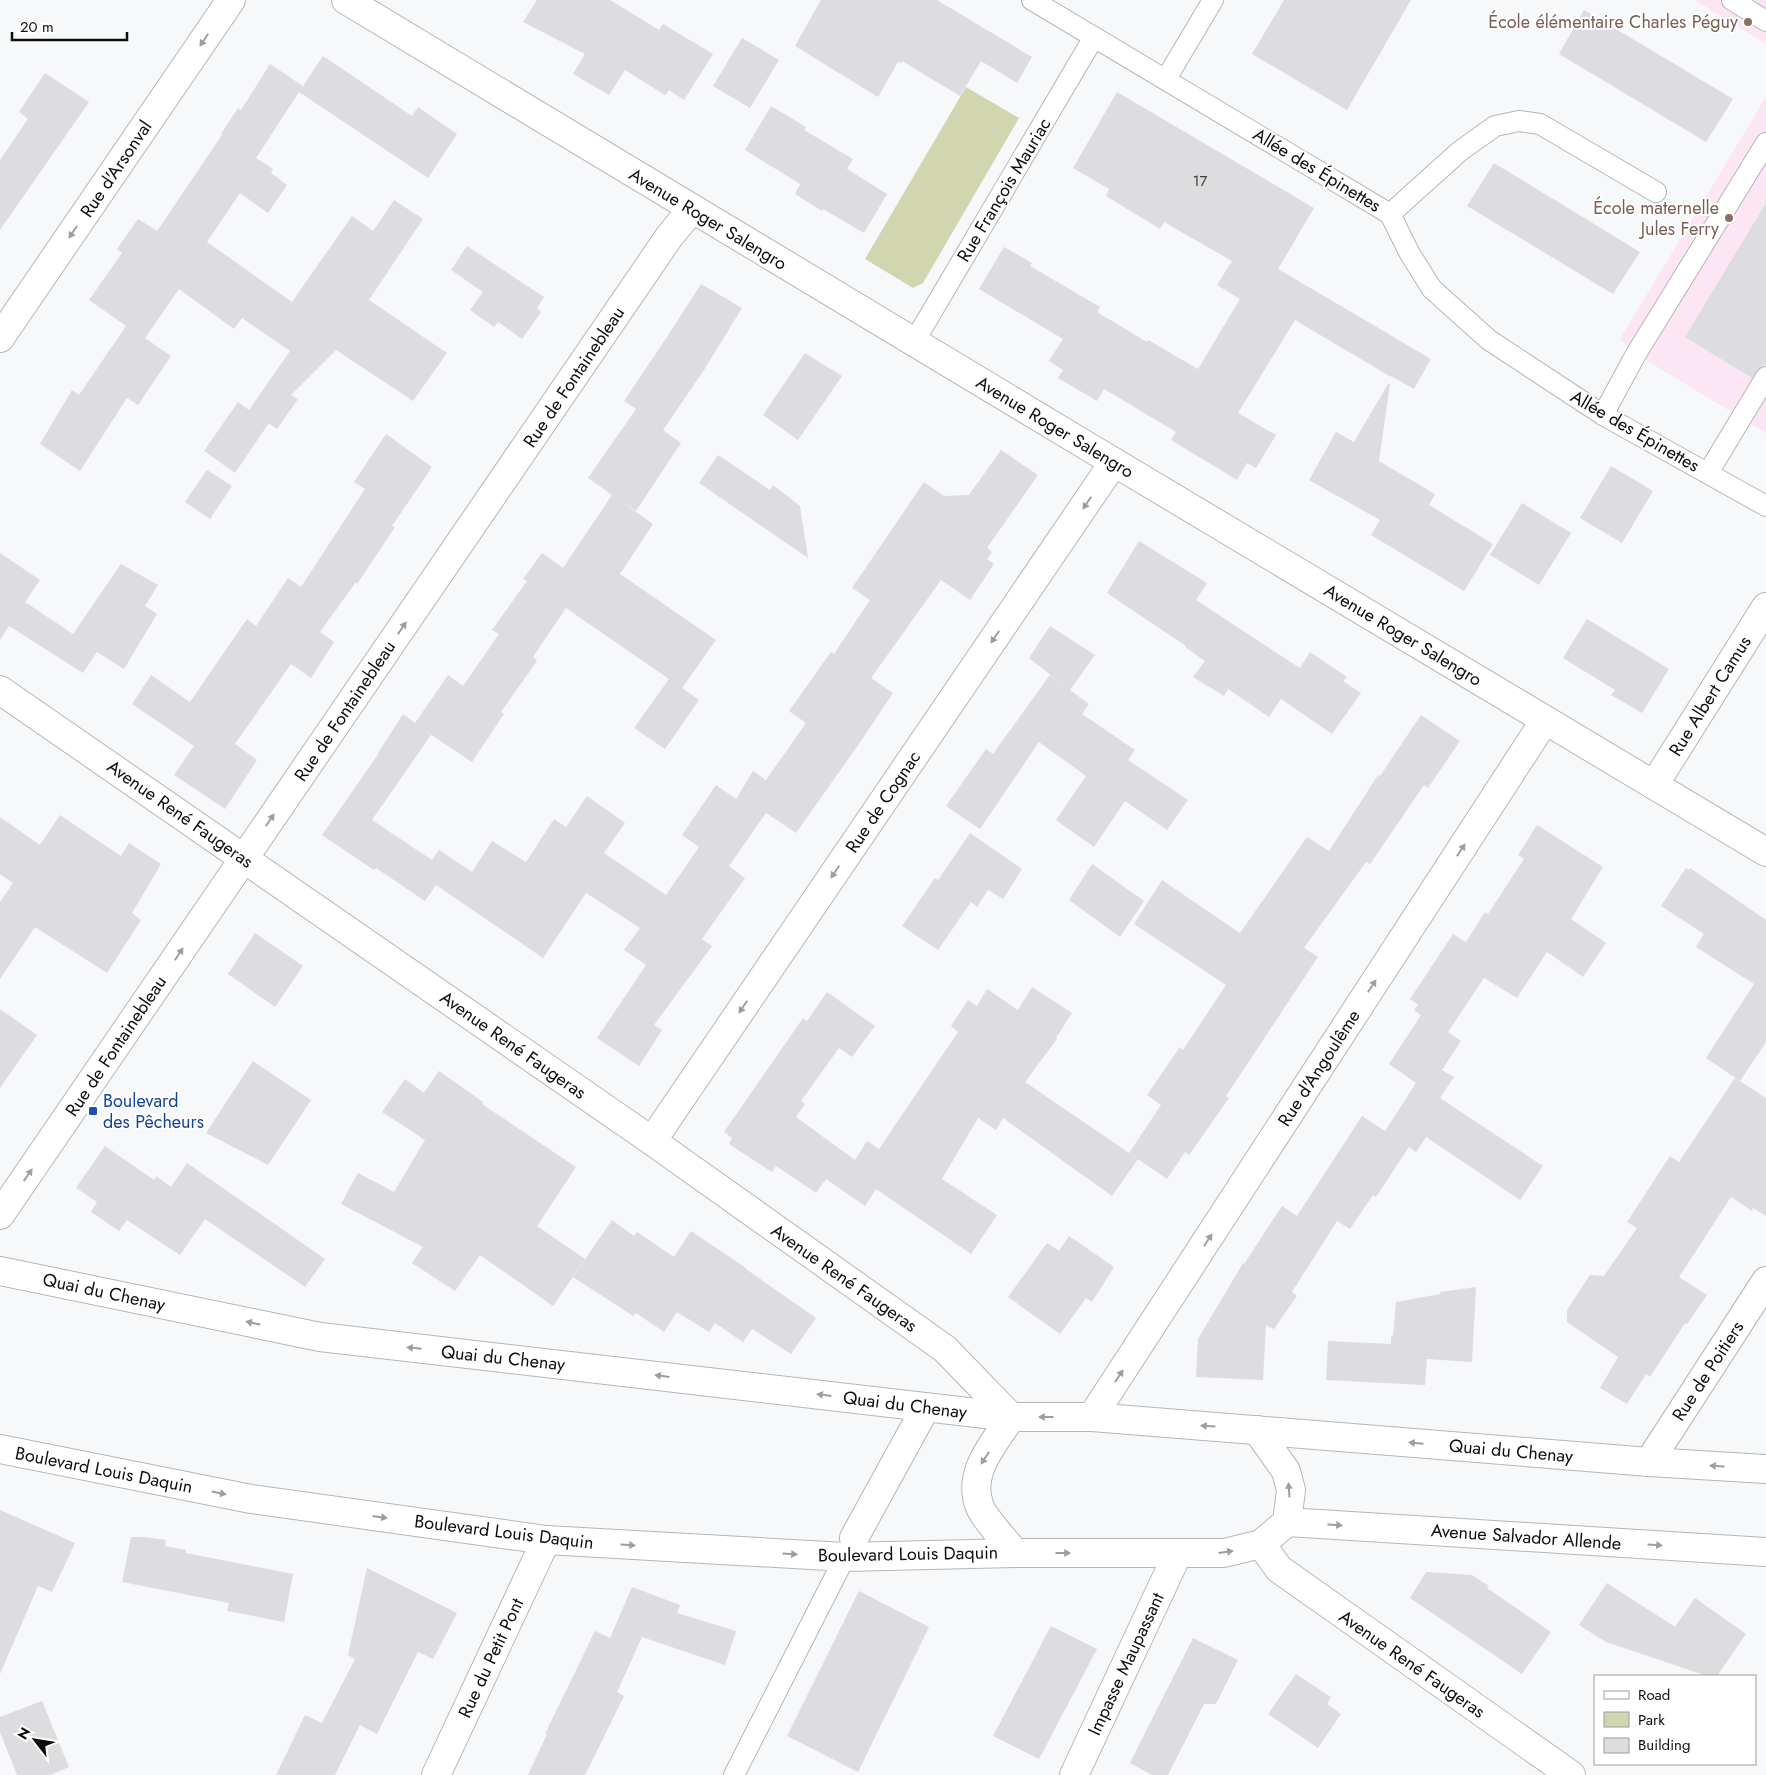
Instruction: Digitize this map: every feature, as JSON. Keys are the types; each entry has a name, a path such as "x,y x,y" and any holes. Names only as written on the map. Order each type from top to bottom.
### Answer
{"street":[{"name":"Rue d'Arsonval","path":"0,338 231,0"},
{"name":"Avenue Roger Salengro","path":"346,0 1766,852"},
{"name":"Rue de Fontainebleau","path":"0,1215 669,237 692,209"},
{"name":"Rue de Cognac","path":"652,1141 1114,462"},
{"name":"Rue Albert Camus","path":"1654,785 1766,607"},
{"name":"Avenue René Faugeras","path":"0,690 652,1141 945,1349 1011,1417"},
{"name":"Rue d'Angoulême","path":"1092,1417 1545,720"},
{"name":"Quai du Chenay","path":"0,1270 320,1337 1011,1417 1092,1417 1649,1462 1766,1469"},
{"name":"Rue de Poitiers","path":"1649,1462 1766,1281"},
{"path":"850,1548 926,1407"},
{"path":"1011,1417 978,1467 975,1485 980,1508 1015,1553"},
{"path":"1257,1430 1286,1471 1291,1490 1287,1522 1261,1544"},
{"name":"Boulevard Louis Daquin","path":"0,1449 251,1499 546,1540 1015,1553 1224,1553 1261,1544"},
{"name":"Avenue Salvador Allende","path":"1287,1522 1766,1552"},
{"name":"Rue du Petit Pont","path":"436,1775 546,1540"},
{"name":"Avenue René Faugeras","path":"1261,1544 1279,1569 1571,1775"},
{"name":"Impasse Maupassant","path":"1074,1775 1178,1553"}],"lane":[{"name":"Allée des Épinettes","path":"1032,0 1390,214 1410,254 1432,288 1489,340 1603,415 1766,506"},
{"path":"1166,79 1213,0"},
{"path":"1732,0 1766,21"},
{"name":"Rue François Mauriac","path":"914,342 1094,37"},
{"path":"1390,214 1467,146 1495,126 1519,121 1540,124 1656,192"},
{"path":"1603,415 1636,354 1766,143"},
{"path":"1708,473 1766,377"},
{"path":"734,1775 850,1548"}],"shaded area":[{"name":"École élémentaire Charles Péguy","path":"1695,0 1766,0 1766,44"},
{"name":"École maternelle Jules Ferry","path":"1766,97 1766,433 1636,354 1620,339"}],"green space":[{"path":"966,87 1019,118 923,283 913,288 865,259"}],"building":[{"path":"537,0 610,0 659,30 663,24 713,54 684,100 669,90 665,95 625,70 609,95 573,74 585,54 523,22"},
{"path":"821,0 937,0 1032,57 1017,83 981,61 960,96 902,61 901,63 898,62 878,97 795,46"},
{"path":"1284,0 1411,0 1347,110 1252,54"},
{"path":"1584,10 1733,99 1706,142 1559,54"},
{"path":"742,38 779,60 750,108 713,86"},
{"path":"323,56 412,116 418,107 457,134 428,178 299,92"},
{"path":"270,64 303,86 256,158 273,169 271,173 287,185 268,213 240,193 207,242 292,302 352,216 373,231 394,200 423,219 369,300 447,353 413,401 336,350 291,395 298,399 277,429 269,423 235,473 204,451 238,402 249,410 290,351 242,318 234,329 179,289 145,338 171,356 138,405 127,398 80,471 40,444 72,390 79,395 126,326 89,300 122,253 117,249 138,219 157,231 238,108 241,110"},
{"path":"45,73 89,102 0,230 0,160 28,119 19,112"},
{"path":"1117,92 1314,208 1278,269 1431,359 1414,389 1295,320 1238,413 1276,435 1256,468 1247,463 1237,480 1171,440 1176,432 1104,389 1097,401 1058,378 1063,370 1049,361 1063,339 979,289 1004,247 1032,263 1030,266 1100,307 1097,312 1147,342 1148,340 1198,369 1240,299 1217,285 1232,261 1164,222 1160,229 1106,196 1109,189 1073,168"},
{"path":"771,106 806,127 804,130 853,159 847,169 887,194 864,233 823,209 822,211 795,194 800,184 745,150"},
{"path":"1494,163 1640,252 1613,294 1467,206"},
{"path":"1766,203 1766,365 1760,367 1752,378 1685,337"},
{"path":"467,246 544,297 537,308 541,312 522,339 498,322 494,327 470,310 483,292 451,270"},
{"path":"701,284 742,308 704,370 663,430 681,443 636,511 619,500 653,524 620,574 716,640 682,688 699,700 665,749 634,728 669,679 566,608 533,657 537,661 501,712 504,714 472,762 418,726 431,735 372,820 432,860 439,850 472,872 492,841 526,862 554,819 566,827 587,796 625,823 604,853 666,895 699,847 682,835 716,785 736,799 753,771 766,780 806,723 789,711 831,652 834,654 870,600 852,588 924,482 944,496 969,495 1001,450 1038,475 987,548 992,552 987,559 994,564 970,600 941,580 871,678 893,693 796,833 766,813 729,866 745,878 702,939 712,946 654,1025 662,1030 639,1066 597,1038 646,965 624,950 640,928 586,893 543,958 436,885 425,901 322,835 379,753 403,714 415,723 448,675 463,686 499,634 492,630 527,581 523,579 542,553 563,568 612,495 588,478 636,409 624,401"},
{"path":"805,353 842,376 798,440 763,415"},
{"path":"1388,384 1390,384 1379,461 1435,494 1429,505 1493,544 1464,591 1371,535 1380,520 1309,480 1336,432 1354,442"},
{"path":"386,434 432,467 392,526 395,527 357,584 356,582 320,632 334,642 311,678 291,664 235,744 257,760 225,809 174,775 194,746 132,704 151,675 190,702 247,619 256,626 288,578 301,587 365,489 354,482"},
{"path":"718,455 770,490 773,485 800,506 808,558 699,483"},
{"path":"1611,466 1653,491 1622,543 1580,518"},
{"path":"207,470 232,486 210,519 185,502"},
{"path":"1522,503 1571,533 1539,585 1490,555"},
{"path":"1139,541 1207,583 1196,600 1300,668 1310,652 1347,677 1343,681 1361,693 1332,734 1281,699 1269,717 1228,689 1224,696 1193,677 1205,661 1107,593"},
{"path":"0,553 40,580 25,602 73,634 121,564 158,585 145,606 157,614 124,669 97,652 83,673 9,626 0,640"},
{"path":"1587,619 1669,669 1642,713 1611,695 1615,690 1563,658"},
{"path":"1050,626 1095,655 1070,690 1089,704 1082,714 1135,750 1128,760 1188,800 1167,830 1125,801 1094,847 1056,820 1086,776 1039,742 980,829 946,806 986,749 993,754 1050,675 1066,687 1029,658"},
{"path":"1421,715 1460,741 1428,788 1424,785 1370,864 1366,862 1304,948 1318,957 1226,1096 1229,1098 1189,1155 1185,1152 1167,1179 1129,1153 1161,1105 1147,1095 1180,1047 1183,1050 1226,985 1134,924 1162,880 1240,933 1307,837 1329,851 1378,775 1380,776"},
{"path":"60,815 121,856 129,843 161,864 132,913 141,920 107,973 35,927 0,979 0,902 13,883 0,874 0,817 40,845"},
{"path":"1537,825 1603,867 1571,919 1606,943 1583,977 1547,952 1517,998 1484,978 1448,1032 1461,1041 1442,1070 1454,1077 1440,1098 1543,1166 1520,1200 1426,1137 1416,1152 1409,1147 1376,1197 1373,1195 1350,1229 1337,1221 1292,1292 1297,1296 1274,1329 1266,1325 1263,1380 1196,1377 1198,1339 1243,1263 1282,1206 1297,1216 1362,1116 1385,1131 1416,1083 1389,1064 1421,1015 1414,1010 1418,1005 1410,999 1453,934 1466,942 1485,912 1488,914 1524,859 1518,855"},
{"path":"970,833 1022,869 1003,899 988,890 977,907 971,902 938,950 902,926 935,878 938,880"},
{"path":"1092,864 1144,901 1120,937 1069,900"},
{"path":"1686,868 1689,870 1690,868 1766,920 1766,1042 1740,1081 1706,1058 1754,984 1696,947 1704,934 1661,906"},
{"path":"255,933 303,966 275,1007 228,974"},
{"path":"1032,987 1072,1013 1057,1039 1025,1082 1138,1159 1112,1196 1003,1118 996,1130 978,1118 942,1179 997,1215 971,1254 876,1189 865,1206 826,1179 816,1193 776,1166 772,1172 729,1144 732,1138 724,1132 803,1018 807,1021 827,992 875,1026 852,1057 839,1048 801,1101 805,1104 796,1117 855,1160 867,1141 879,1149 958,1032 951,1026 968,1000 977,1006 987,989 1018,1010"},
{"path":"0,1009 37,1035 0,1088"},
{"path":"253,1061 311,1100 268,1165 206,1133"},
{"path":"439,1071 483,1102 482,1104 576,1167 537,1226 585,1259 553,1306 480,1255 455,1291 412,1263 423,1247 341,1204 358,1173 394,1192 425,1140 382,1112 405,1079 424,1093"},
{"path":"1735,1078 1766,1098 1766,1216 1753,1208 1752,1211 1731,1197 1679,1277 1707,1295 1687,1324 1685,1323 1650,1377 1646,1374 1627,1404 1600,1388 1618,1357 1567,1322 1567,1310 1590,1275 1604,1276 1637,1228 1627,1222 1670,1156 1679,1162"},
{"path":"105,1146 154,1180 156,1176 171,1187 187,1163 325,1259 305,1287 205,1219 180,1255 127,1220 119,1231 91,1212 97,1202 76,1188"},
{"path":"612,1220 634,1236 637,1232 674,1257 691,1231 816,1318 791,1354 752,1329 743,1342 715,1323 709,1332 677,1312 664,1332 636,1313 633,1316 573,1277"},
{"path":"1069,1236 1114,1267 1092,1302 1086,1298 1060,1334 1008,1297 1047,1243 1059,1251"},
{"path":"1476,1287 1472,1362 1427,1359 1425,1385 1326,1380 1328,1341 1391,1344 1396,1302 1440,1294 1440,1292"},
{"path":"0,1510 75,1543 52,1592 38,1586 0,1674"},
{"path":"131,1537 166,1540 165,1546 186,1550 186,1553 293,1574 284,1622 227,1611 229,1603 122,1582"},
{"path":"367,1568 457,1613 433,1659 418,1652 377,1734 360,1725 335,1775 276,1775 305,1715 322,1723 355,1659 348,1655"},
{"path":"1426,1572 1472,1575 1489,1586 1487,1588 1551,1632 1522,1674 1410,1598"},
{"path":"1607,1583 1675,1627 1695,1598 1746,1634 1718,1675 1704,1675 1606,1642 1579,1625"},
{"path":"632,1587 680,1605 677,1613 736,1631 725,1665 642,1637 617,1692 624,1696 585,1775 528,1775 547,1734 545,1734 595,1631 610,1638"},
{"path":"859,1591 929,1627 858,1772 787,1736"},
{"path":"1051,1626 1097,1649 1039,1759 993,1736"},
{"path":"1193,1638 1238,1660 1216,1704 1204,1704 1168,1775 1152,1775 1130,1763"},
{"path":"1296,1674 1331,1697 1327,1704 1341,1714 1318,1748 1268,1714"},
{"path":"42,1701 69,1767 50,1775 17,1775 0,1732 0,1717"}],"place":[{"name":"École élémentaire Charles Péguy","path":"1748,22"},
{"name":"École maternelle Jules Ferry","path":"1729,218"},
{"name":"Boulevard des Pêcheurs","path":"93,1111"}]}
